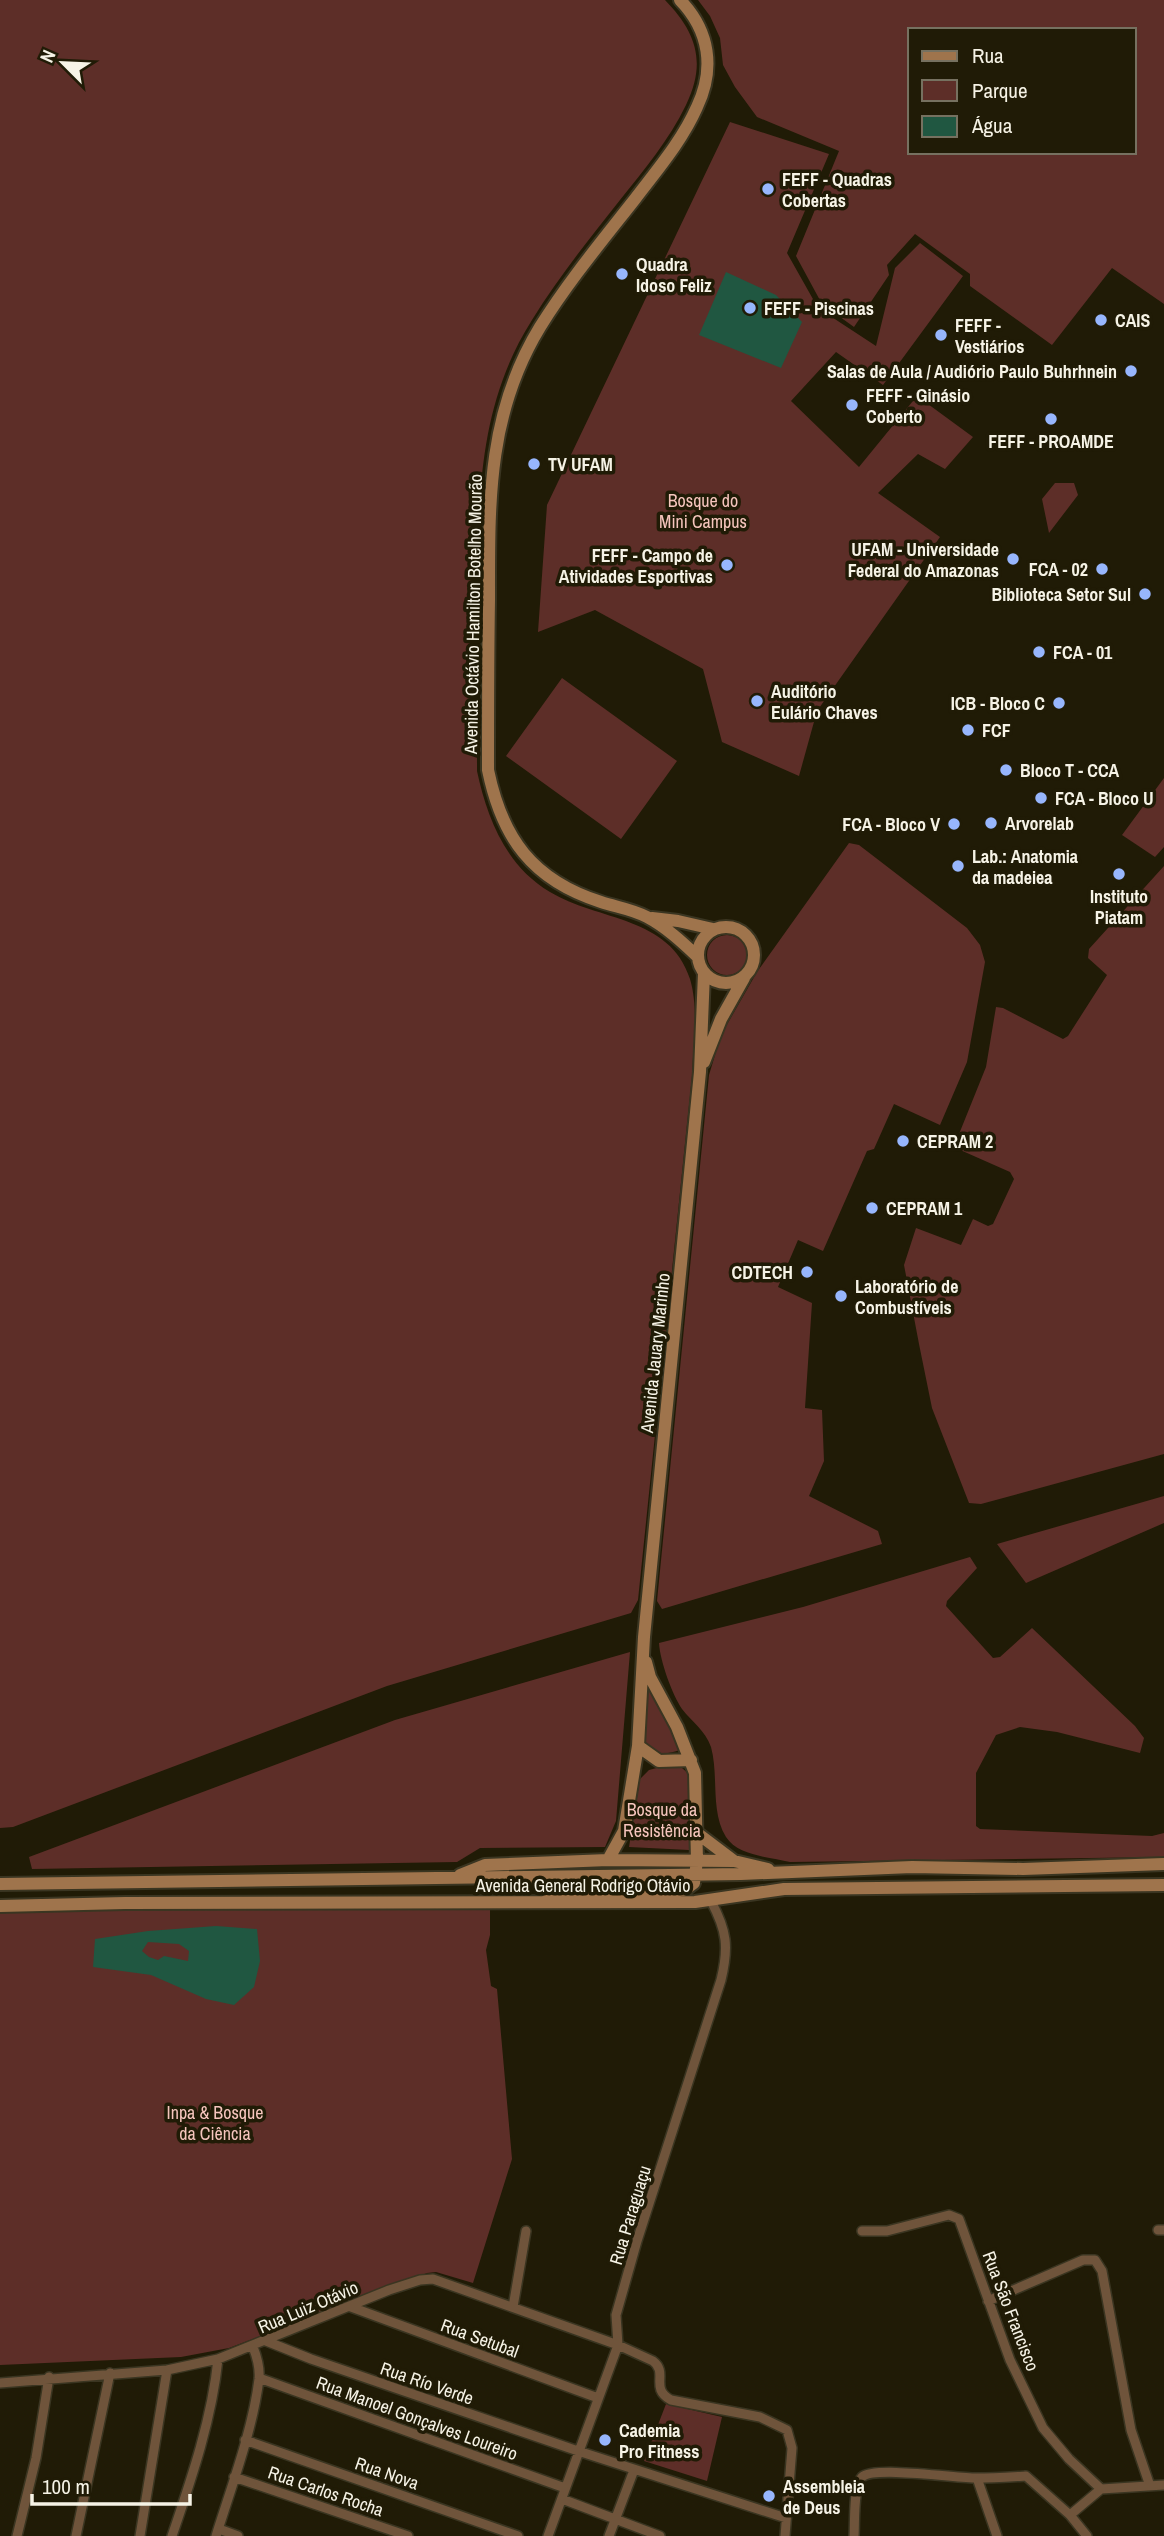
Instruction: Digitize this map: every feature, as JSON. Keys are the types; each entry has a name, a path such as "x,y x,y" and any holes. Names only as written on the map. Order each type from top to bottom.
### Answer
{"street":[{"name":"Avenida Octávio Hamilton Botelho Mourão","path":"680,0 698,23 706,43 709,64 698,107 680,139 578,271 540,327 517,368 499,429 492,472 489,522 488,770 495,802 508,830 525,855 557,883 601,902 648,917 713,929"},
{"name":"Avenida Octávio Hamilton Botelho Mourão","path":"648,917 698,957"},
{"path":"735,928 748,936 755,953 751,970 745,977 728,984 711,979 704,973 698,957 701,941 713,929 735,928"},
{"name":"Avenida Jauary Marinho","path":"608,1860 624,1831 638,1746 644,1637 700,1072 704,973"},
{"name":"Avenida Jauary Marinho","path":"700,1072 721,1019 745,977"},
{"name":"Avenida Jauary Marinho","path":"644,1637 650,1677 677,1727 691,1760 697,1786 695,1874"},
{"path":"638,1746 659,1761"},
{"path":"634,1772 659,1761 691,1760"},
{"path":"697,1833 734,1861"},
{"name":"Avenida General Rodrigo Otávio","path":"452,1879 485,1865 608,1860 734,1861 786,1873"},
{"name":"Avenida General Rodrigo Otávio","path":"0,1885 786,1873 912,1867 1023,1869 1164,1864"},
{"path":"542,1902 562,1892 573,1890 686,1889 694,1883 695,1874"},
{"name":"Avenida General Rodrigo Otávio","path":"0,1906 125,1903 711,1901 784,1889 1164,1885"},
{"name":"Rua Paraguaçu","path":"548,2536 618,2345 617,2315 637,2241 726,1962 725,1931 711,1901"},
{"name":"Rua São Francisco","path":"862,2231 887,2231 949,2215 957,2217 1010,2360 1043,2428 1069,2459 1101,2489"},
{"path":"513,2307 526,2231"},
{"path":"988,2301 1090,2259 1098,2264 1131,2430 1150,2486"},
{"name":"Rua Luiz Otávio","path":"0,2383 49,2377 167,2370 218,2360 389,2290 420,2280 433,2279 618,2345 657,2364 660,2372 659,2389 662,2395 671,2400 760,2417 787,2430 792,2448 786,2518"},
{"name":"Rua Setubal","path":"351,2307 598,2398"},
{"name":"Rua Río Verde","path":"266,2342 634,2470 786,2518"},
{"path":"238,2536 217,2532 245,2440 259,2378 258,2361 253,2347"},
{"path":"172,2536 207,2417 218,2360"},
{"path":"140,2536 167,2370"},
{"path":"76,2536 110,2373"},
{"path":"18,2536 36,2458 49,2377"},
{"name":"Rua Manoel Gonçalves Loureiro","path":"259,2378 565,2488"},
{"name":"Rua Nova","path":"245,2440 518,2536"},
{"path":"609,2536 634,2470"},
{"path":"854,2536 857,2488 864,2475 890,2472 977,2478 1026,2476 1070,2515 1087,2536"},
{"name":"Rua Carlos Rocha","path":"234,2477 408,2536"},
{"path":"977,2478 997,2536"},
{"path":"1070,2515 1101,2489 1164,2485"},
{"path":"562,2498 660,2536"},
{"path":"785,2536 786,2518"}],"green space":[{"path":"0,0 665,0 691,36 697,61 692,89 672,130 563,274 514,352 491,419 479,523 477,771 493,823 510,855 521,869 550,892 650,931 666,943 680,958 693,991 695,1027 692,1076 638,1600 631,1613 387,1686 13,1827 0,1828"},
{"path":"698,0 1164,0 1164,304 1112,268 1052,345 970,286 970,274 915,234 887,265 889,275 854,327 822,304 796,256 839,151 757,117 723,65 720,38 710,16"},
{"name":"Bosque do Mini Campus","path":"730,122 829,154 787,253 818,308 876,346 895,268 920,243 963,276 883,385 836,352 791,401 859,467 917,396 973,437 945,469 918,454 878,493 940,537 817,711 799,776 722,742 703,669 595,610 538,632 547,505"},
{"path":"1055,483 1074,483 1078,495 1049,533 1042,499"},
{"path":"562,678 677,761 621,839 506,756"},
{"path":"1164,778 1164,847 1155,857 1122,835"},
{"path":"849,843 859,845 967,928 980,945 985,962 967,1062 940,1125 894,1104 874,1149 867,1151 823,1251 798,1240 778,1287 812,1303 805,1408 822,1410 824,1461 809,1496 878,1531 882,1544 662,1609 657,1601 709,1075 721,1035 757,972"},
{"path":"1164,866 1164,1454 981,1504 969,1503 932,1408 904,1265 916,1228 961,1245 973,1219 988,1226 993,1224 1014,1179 1010,1172 958,1149 955,1144 986,1067 996,1007 1003,1008 1063,1039 1068,1036 1107,975 1088,958 1089,949"},
{"path":"727,935 735,936 741,941 746,947 746,963 741,969 735,974 727,975 719,974 713,969 708,963 707,955 708,947 713,941 719,936"},
{"path":"1164,1496 1164,1523 1026,1583 997,1544"},
{"path":"970,1557 977,1568 947,1601 946,1606 993,1658 1000,1657 1032,1628 1135,1726 1144,1738 1140,1753 1057,1732 1020,1727 996,1735 976,1773 976,1826 980,1829 1152,1836 1164,1833 1164,1857 790,1862 755,1855 731,1843 718,1816 711,1747 674,1695 664,1668 659,1643 803,1607"},
{"path":"630,1652 616,1821 605,1847 480,1848 457,1862 32,1869 29,1857 395,1720"},
{"name":"Bosque da Resistência","path":"650,1683 680,1743 680,1750 658,1752 640,1740 646,1684"},
{"name":"Bosque da Resistência","path":"668,1765 682,1768 691,1776 689,1850 629,1847 640,1779 649,1770"},
{"name":"Inpa & Bosque da Ciência","path":"403,1906 490,1909 490,1935 486,1950 491,1986 497,1989 512,2159 473,2283 436,2272 427,2273 229,2348 181,2357 0,2365 0,1913 177,1909 337,1910"},
{"path":"666,2404 722,2417 707,2481 644,2461"}],"water":[{"name":"FEFF - Piscinas","path":"726,272 776,295 802,322 781,368 699,335"},
{"path":"216,1926 257,1929 260,1961 254,1987 234,2005 206,1999 151,1975 93,1967 95,1939 148,1931","holes":["148,1942 179,1944 189,1951 188,1961 164,1956 158,1960 142,1951"]}],"place":[{"name":"FEFF - Quadras Cobertas","path":"768,189"},
{"name":"Quadra Idoso Feliz","path":"622,274"},
{"name":"FEFF - Piscinas","path":"750,308"},
{"name":"CAIS","path":"1101,320"},
{"name":"FEFF - Vestiários","path":"941,335"},
{"name":"Salas de Aula / Audiório Paulo Buhrhnein","path":"1131,371"},
{"name":"FEFF - Ginásio Coberto","path":"852,405"},
{"name":"FEFF - PROAMDE","path":"1051,419"},
{"name":"TV UFAM","path":"534,464"},
{"name":"UFAM - Universidade Federal do Amazonas","path":"1013,559"},
{"name":"FEFF - Campo de Atividades Esportivas","path":"727,565"},
{"name":"FCA - 02","path":"1102,569"},
{"name":"Biblioteca Setor Sul","path":"1145,594"},
{"name":"FCA - 01","path":"1039,652"},
{"name":"Auditório Eulário Chaves","path":"757,701"},
{"name":"ICB - Bloco C","path":"1059,703"},
{"name":"FCF","path":"968,730"},
{"name":"Bloco T - CCA","path":"1006,770"},
{"name":"FCA - Bloco U","path":"1041,798"},
{"name":"Arvorelab","path":"991,823"},
{"name":"FCA - Bloco V","path":"954,824"},
{"name":"Lab.: Anatomia da madeiea","path":"958,866"},
{"name":"Instituto Piatam","path":"1119,874"},
{"name":"CEPRAM 2","path":"903,1141"},
{"name":"CEPRAM 1","path":"872,1208"},
{"name":"CDTECH","path":"807,1272"},
{"name":"Laboratório de Combustíveis","path":"841,1296"},
{"name":"Cademia Pro Fitness","path":"605,2440"},
{"name":"Assembleia de Deus","path":"769,2496"}]}
